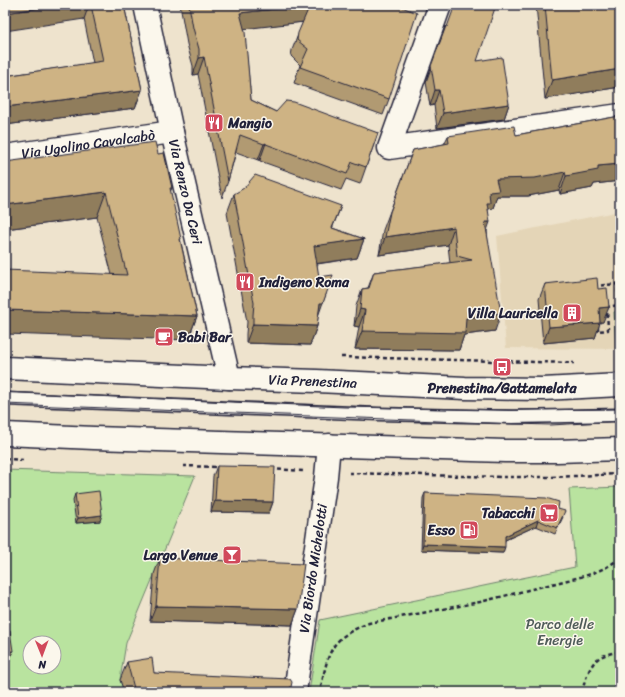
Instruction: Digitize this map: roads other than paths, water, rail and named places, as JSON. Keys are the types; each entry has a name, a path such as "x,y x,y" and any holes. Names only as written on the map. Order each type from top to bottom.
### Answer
{"main road":[{"name":"Via Renzo Da Ceri","path":"145,5 172,132 229,378"},
{"path":"440,5 389,148 620,114"},
{"name":"Via Ugolino Cavalcabò","path":"5,156 172,132"},
{"name":"Via Prenestina","path":"5,368 465,388 543,388 620,385"},
{"path":"5,434 505,451 557,451 620,448"},
{"name":"Via Biordo Michelotti","path":"295,692 326,477 329,445"}],"lane":[{"path":"5,399 378,414 512,417 620,415"}],"tram line":[{"path":"5,392 344,407 512,410 620,409"},
{"path":"5,404 514,424 551,425 620,421"}],"place":[{"name":"Mangio","path":"214,123"},
{"name":"Indigeno Roma","path":"245,282"},
{"name":"Villa Lauricella","path":"572,313"},
{"name":"Babi Bar","path":"164,337"},
{"name":"Prenestina/Gattamelata","path":"502,367"},
{"name":"Tabacchi","path":"549,513"},
{"name":"Esso","path":"469,530"},
{"name":"Largo Venue","path":"232,555"}],"park label":[{"name":"Parco delle Energie","path":"560,632"}]}
